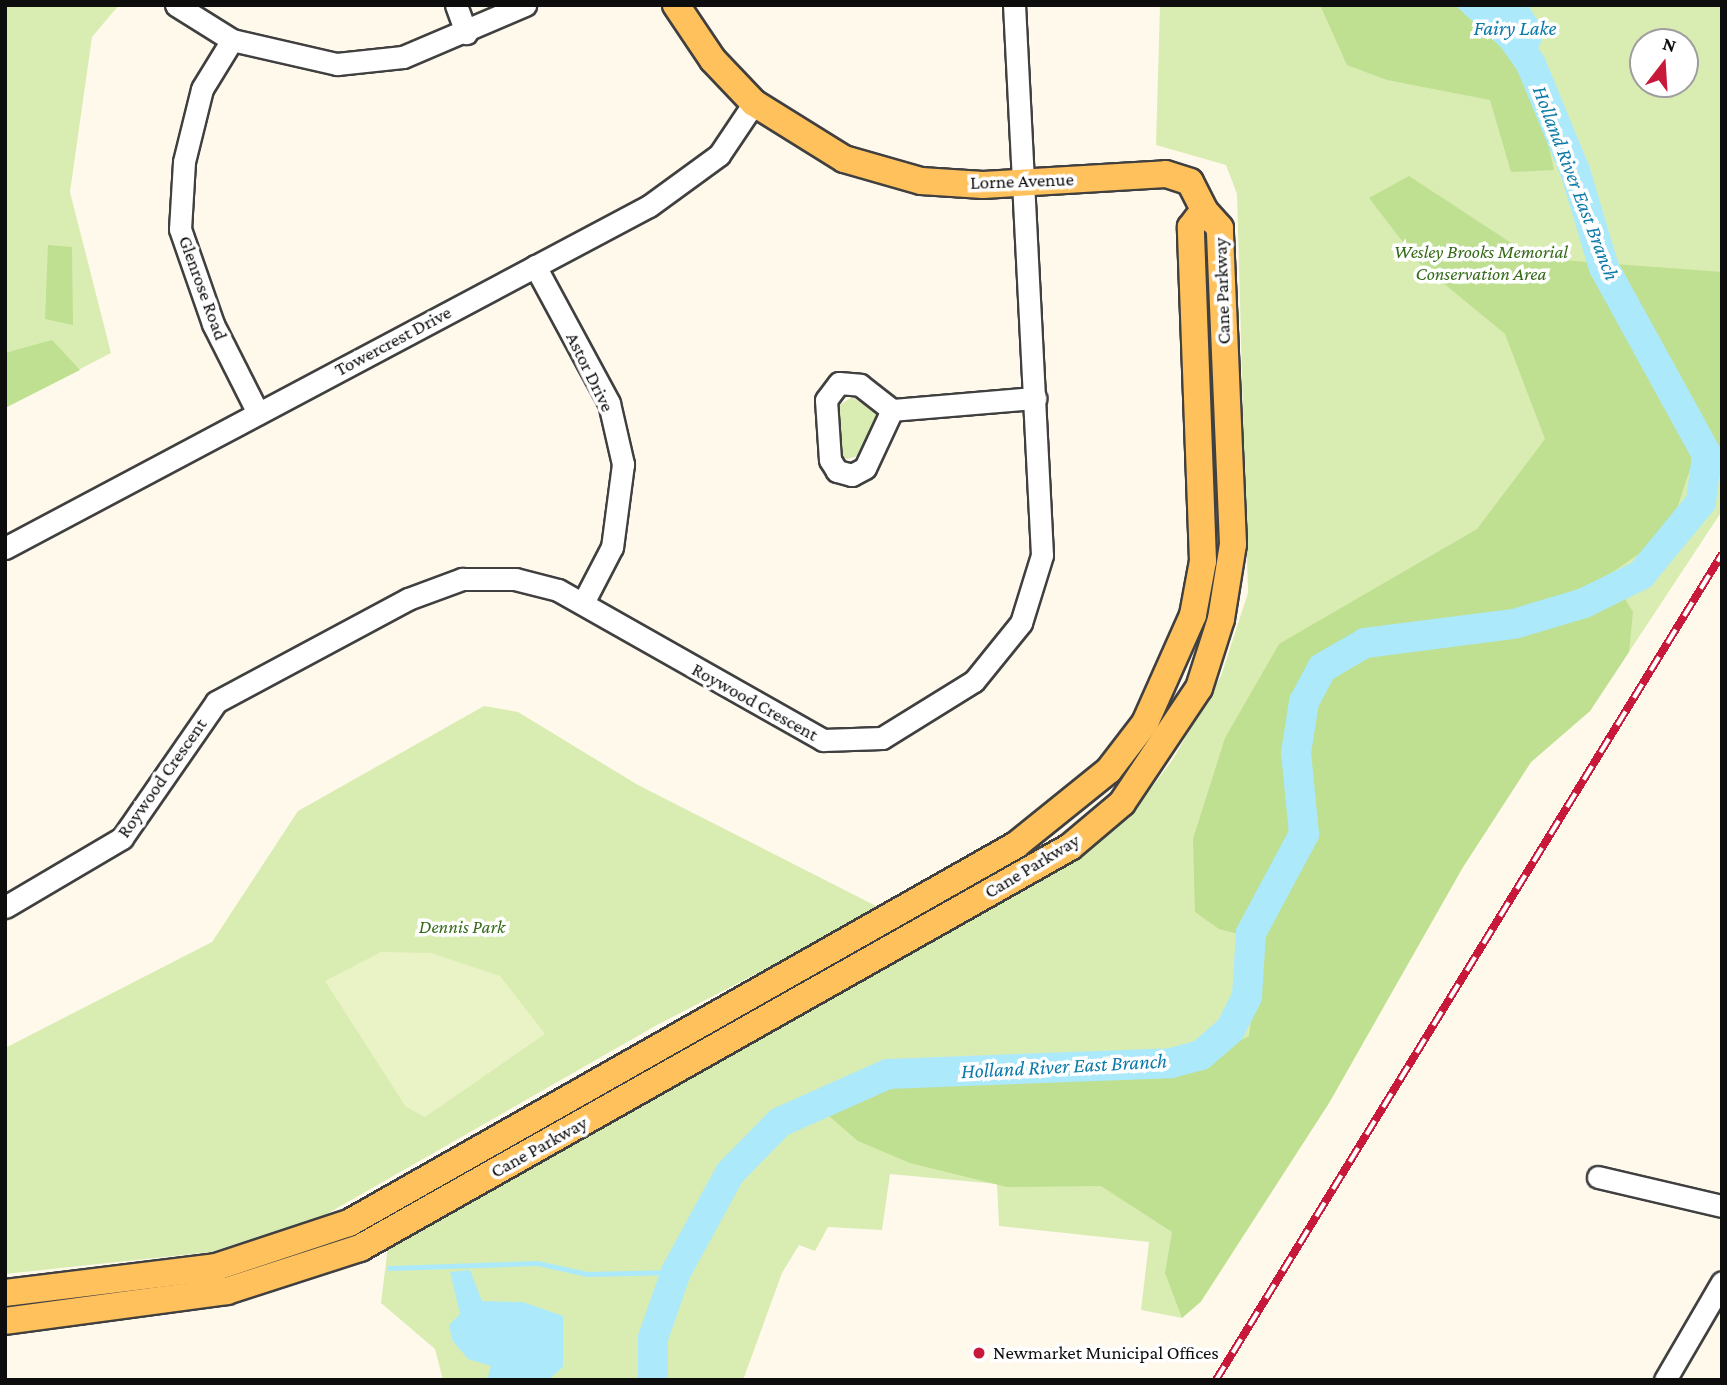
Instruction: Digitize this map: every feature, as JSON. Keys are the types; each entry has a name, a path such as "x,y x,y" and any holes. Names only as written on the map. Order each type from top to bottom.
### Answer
{"main road":[{"name":"Lorne Avenue","path":"676,5 713,61 754,103 844,159 889,173 983,186 1174,175 1198,190 1204,210"},
{"name":"Cane Parkway","path":"5,1293 216,1267 349,1223 1016,845 1109,770 1150,712 1194,615 1203,561 1191,227 1204,210 1220,228 1233,544 1221,619 1199,688 1122,803 1070,847 360,1248 227,1291 5,1321"}],"street":[{"path":"176,5 232,40 337,64 403,57 466,33 526,5"},
{"path":"456,5 466,33"},
{"name":"Roywood Crescent","path":"5,908 122,838 216,702 408,599 492,576 537,583 583,603 804,733 857,743 903,729 974,681 1003,651 1028,606 1042,537 1021,182 1014,5"},
{"name":"Glenrose Road","path":"232,40 202,89 184,162 180,229 213,324 258,413"},
{"name":"Towercrest Drive","path":"5,548 683,185 719,155 754,103"},
{"name":"Astor Drive","path":"535,266 609,404 624,464 612,547 583,603"},
{"path":"892,410 1035,398"},
{"path":"1598,1177 1722,1206"},
{"path":"1665,1380 1722,1282"}],"green space":[{"path":"5,5 119,5 92,37 70,192 111,353 5,408"},
{"name":"Wesley Brooks Memorial Conservation Area","path":"1160,5 1722,5 1722,511 1590,711 1531,762 1463,867 1329,1103 1201,1302 1182,1318 1141,1310 1149,1242 999,1226 997,1184 890,1174 882,1230 828,1227 815,1251 799,1245 782,1273 743,1380 443,1380 435,1349 381,1303 388,1246 1038,883 1129,818 1173,759 1221,676 1248,593 1237,194 1226,165 1156,145"},
{"path":"1320,5 1455,5 1503,49 1531,64 1554,170 1511,172 1490,100 1387,80 1347,65"},
{"path":"1409,176 1534,258 1722,272 1722,474 1690,469 1669,533 1610,574 1633,612 1629,652 1590,711 1531,762 1463,867 1329,1103 1201,1301 1182,1318 1165,1273 1172,1232 1101,1186 1007,1187 910,1163 858,1141 816,1105 905,1081 987,1073 1165,1077 1249,1036 1261,940 1219,929 1195,912 1193,839 1225,738 1279,644 1477,529 1545,439 1505,334 1419,263 1369,198"},
{"path":"48,245 72,247 73,325 45,319"},
{"path":"52,340 80,370 5,408 5,353"},
{"path":"852,397 878,414 858,456 847,459 840,455 835,408"},
{"name":"Dennis Park","path":"484,706 518,712 638,785 882,909 657,1025 325,1215 211,1252 5,1274 5,1048 212,942 298,811"},
{"path":"381,952 431,953 500,976 545,1034 425,1117 406,1107 325,981"}],"water":[{"name":"Fairy Lake","path":"1455,5 1528,5 1545,33 1531,64 1503,49"},
{"path":"470,1270 482,1301 523,1302 563,1316 563,1367 548,1380 487,1380 491,1366 468,1359 452,1340 449,1325 460,1314 450,1272"}],"waterway":[{"name":"Holland River East Branch","path":"653,1380 653,1338 676,1272 730,1173 780,1122 888,1074 1171,1063 1201,1055 1230,1030 1247,996 1251,933 1304,834 1296,753 1304,702 1322,668 1365,643 1514,624 1584,603 1641,575 1701,502 1707,455 1604,268 1575,171 1531,64 1490,5"},
{"path":"389,1268 537,1263 587,1274 676,1272"}],"railway":[{"path":"1216,1380 1722,554"}],"place":[{"name":"Newmarket Municipal Offices","path":"979,1353"}]}
